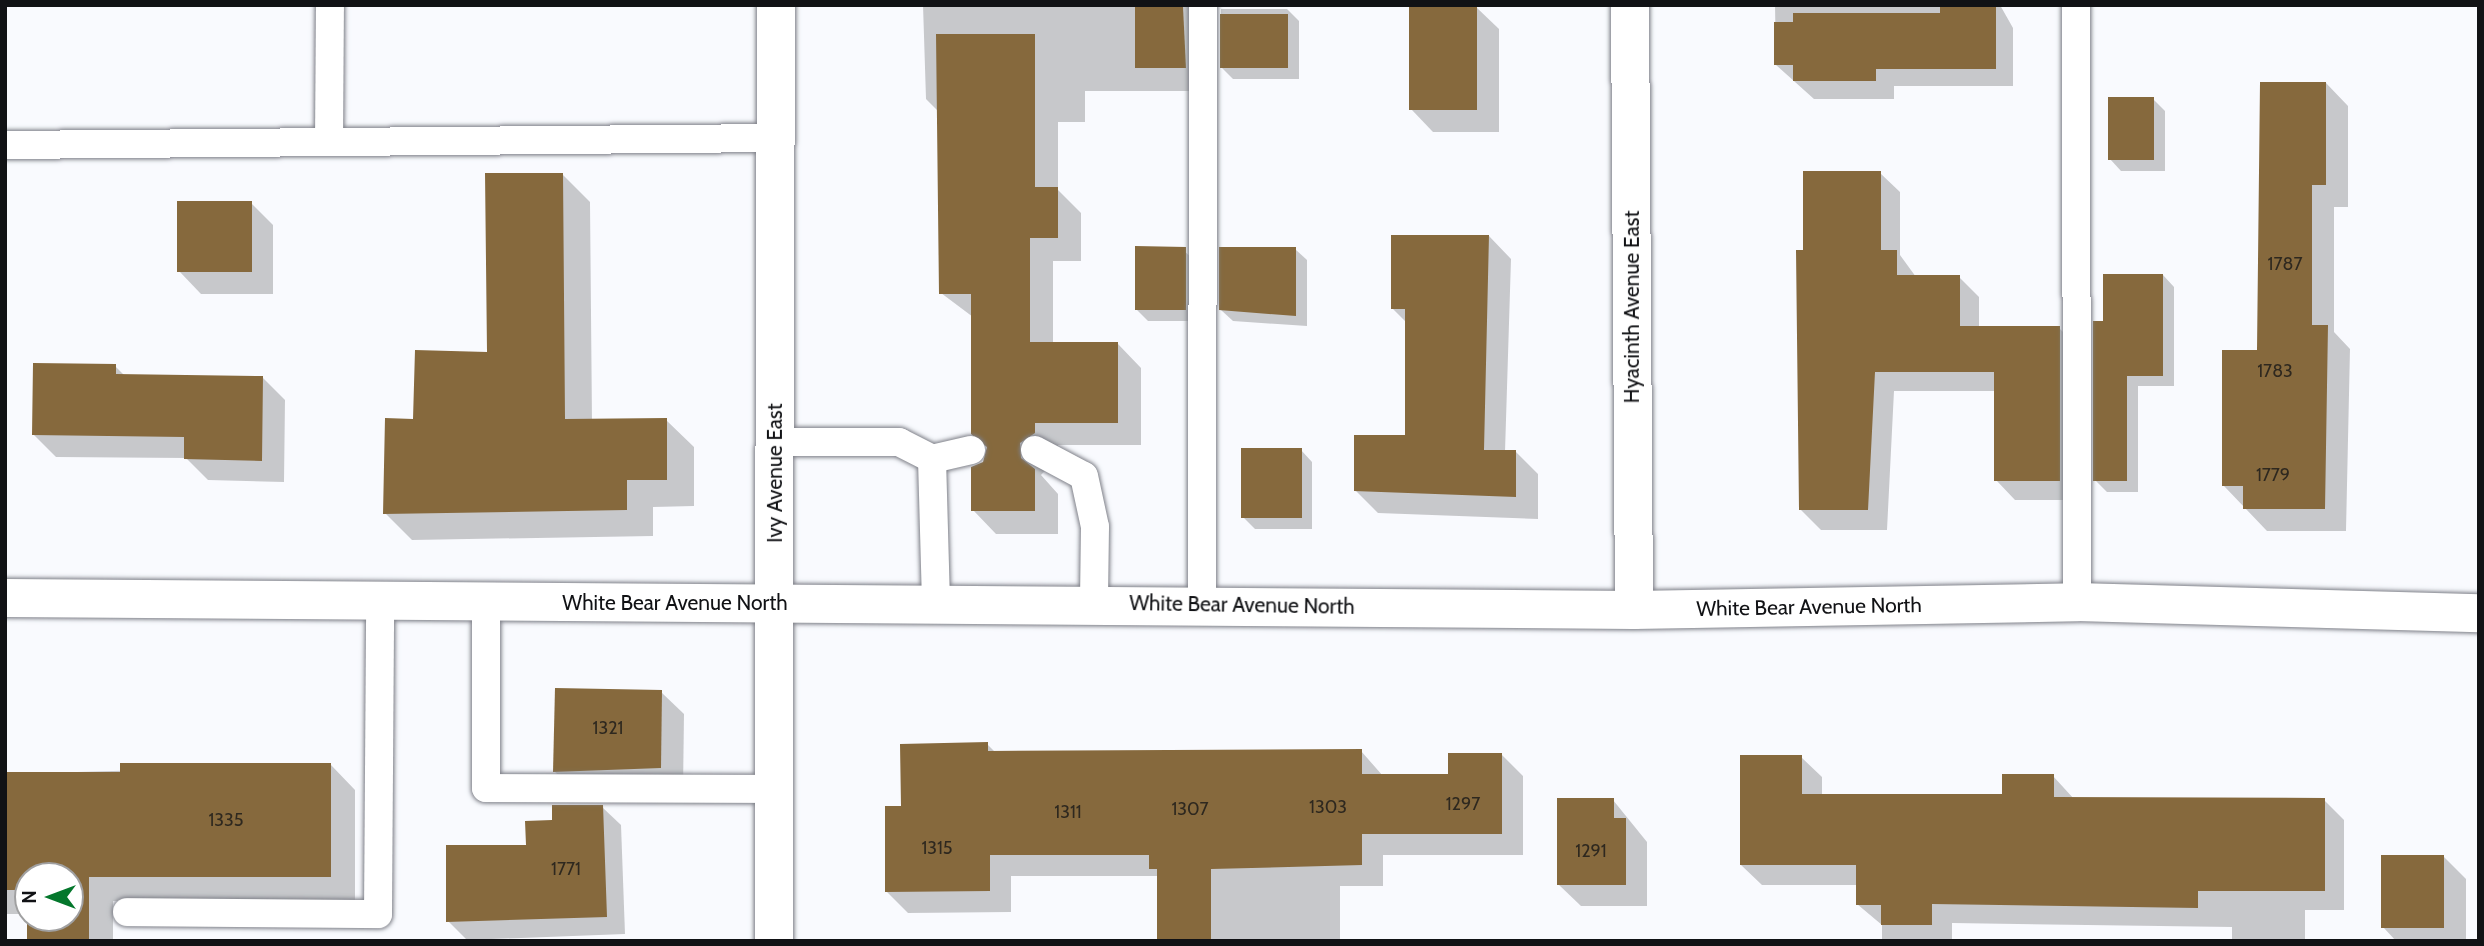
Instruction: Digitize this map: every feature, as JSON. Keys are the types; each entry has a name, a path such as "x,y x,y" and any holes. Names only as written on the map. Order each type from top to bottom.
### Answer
{"main road":[{"name":"Ivy Avenue East","path":"774,941 776,5"},
{"name":"Hyacinth Avenue East","path":"1630,5 1634,610"},
{"name":"White Bear Avenue North","path":"5,598 774,604 1094,603 1634,610 2077,602 2479,613"}],"lane":[{"path":"329,142 330,5"},
{"path":"1202,604 1203,5"},
{"path":"2076,5 2077,602"},
{"path":"5,145 776,138"},
{"path":"775,442 899,442 932,459 971,450"},
{"path":"1035,450 1084,476 1096,527 1094,603"},
{"path":"932,459 936,603"},
{"path":"127,912 378,914 380,601"},
{"path":"486,601 486,788 774,789"}],"building":[{"path":"1409,5 1477,5 1477,110 1409,110"},
{"path":"1135,7 1183,7 1186,68 1135,68"},
{"path":"1940,7 1996,7 1996,69 1876,69 1876,81 1793,81 1793,65 1774,65 1774,22 1793,22 1793,13 1940,13"},
{"path":"1220,14 1288,14 1288,68 1220,68"},
{"path":"936,34 1035,34 1035,187 1058,187 1058,238 1030,238 1030,342 1118,342 1118,423 1035,423 1035,433 1020,443 1021,458 1035,469 1035,511 971,511 971,467 983,462 987,447 971,434 971,294 939,294"},
{"path":"2260,82 2326,82 2326,185 2312,185 2312,325 2328,325 2325,509 2243,509 2243,486 2222,486 2222,350 2257,350"},
{"path":"2108,97 2154,97 2154,160 2108,160"},
{"path":"1803,171 1881,171 1881,250 1897,250 1897,275 1960,275 1960,326 2060,326 2060,481 1994,481 1994,372 1875,372 1868,510 1799,510 1796,250 1803,250"},
{"path":"485,173 563,173 565,419 667,418 667,480 627,480 627,510 383,514 385,418 413,419 415,350 487,352"},
{"path":"177,201 252,201 252,272 177,272"},
{"path":"1391,235 1489,235 1484,450 1516,450 1516,497 1354,491 1354,435 1405,435 1405,309 1391,309"},
{"path":"1135,246 1186,247 1186,310 1135,310"},
{"path":"1219,247 1296,247 1296,316 1219,310"},
{"path":"2103,274 2163,274 2163,376 2127,376 2127,481 2093,481 2093,321 2103,321"},
{"path":"33,363 116,364 116,374 263,376 262,461 184,459 184,437 32,435"},
{"path":"1241,448 1302,448 1302,518 1241,518"},
{"path":"555,688 662,690 661,768 553,772"},
{"path":"988,742 988,751 1362,749 1362,774 1448,774 1448,753 1502,753 1502,834 1362,834 1362,865 1211,869 1211,941 1157,941 1157,869 1149,869 1149,855 990,855 990,891 885,892 885,806 901,806 900,744"},
{"path":"1740,755 1802,755 1802,794 2002,794 2002,774 2054,774 2054,797 2325,798 2325,891 2198,891 2198,908 1932,904 1932,925 1881,925 1881,905 1856,905 1856,865 1740,865"},
{"path":"120,763 331,763 331,877 89,877 89,941 27,941 27,932 84,932 84,862 14,862 14,890 5,890 5,772 120,772"},
{"path":"1557,798 1614,798 1614,818 1626,818 1626,885 1557,885"},
{"path":"552,805 603,805 607,917 446,922 446,845 526,845 525,821 552,820"},
{"path":"2381,855 2444,855 2444,928 2381,928"}]}
